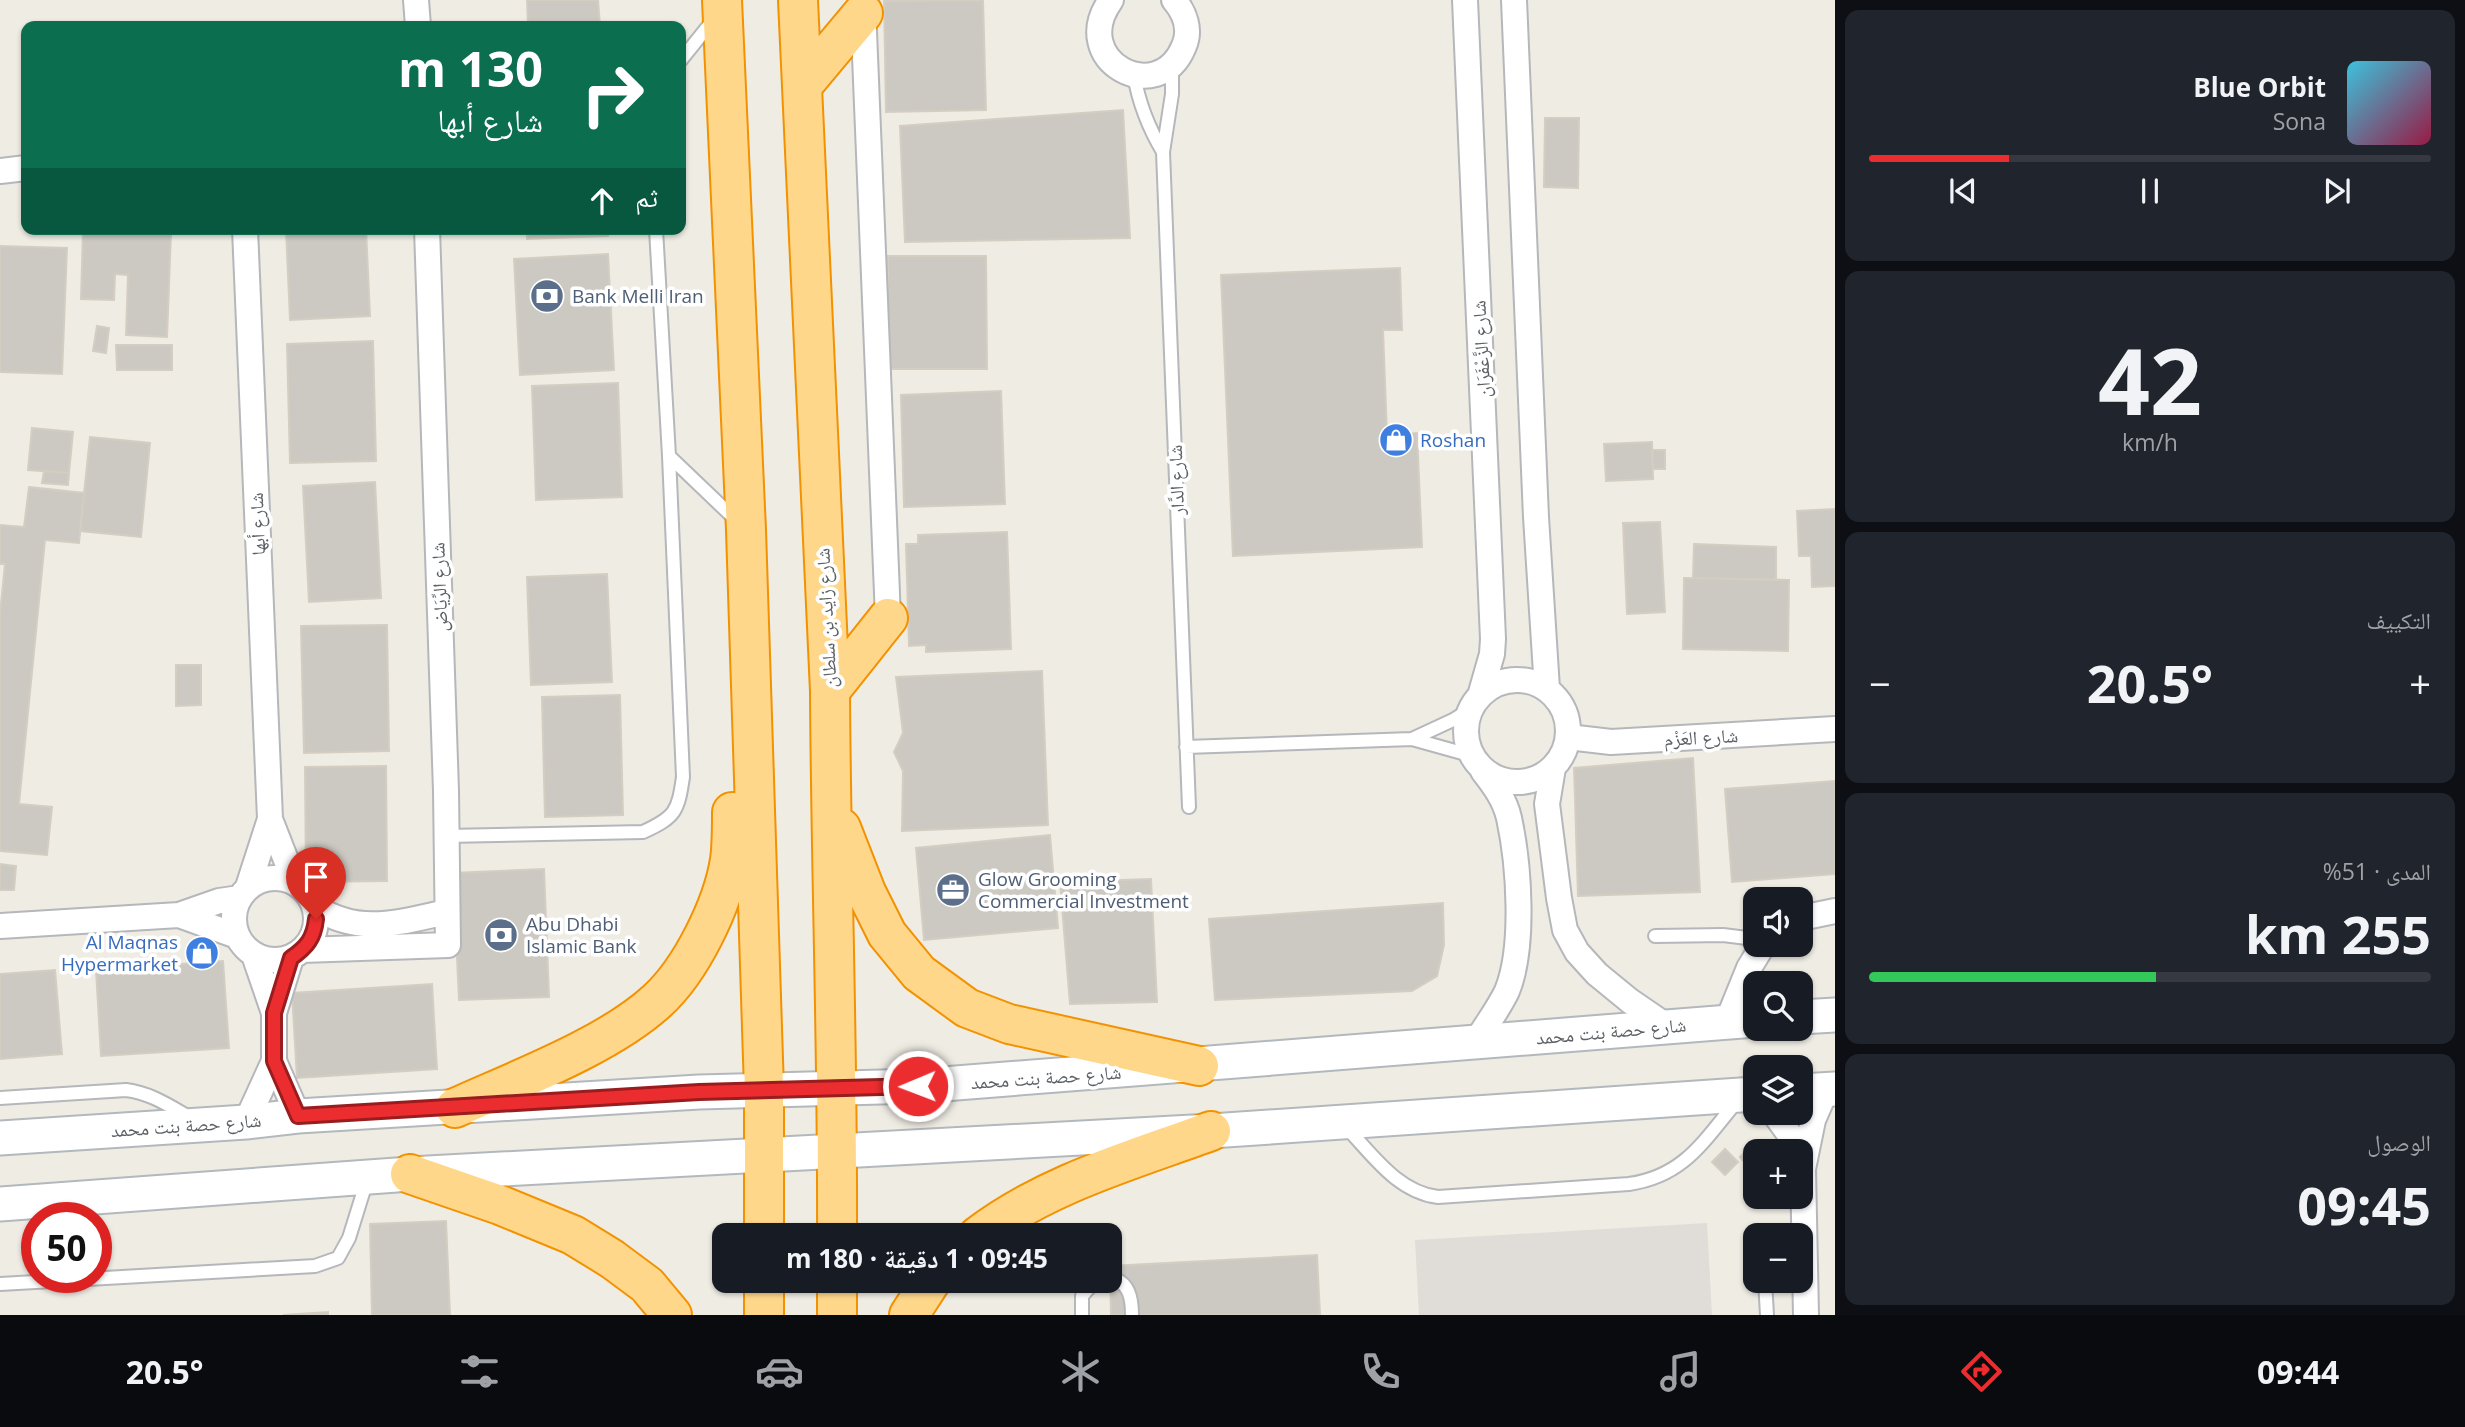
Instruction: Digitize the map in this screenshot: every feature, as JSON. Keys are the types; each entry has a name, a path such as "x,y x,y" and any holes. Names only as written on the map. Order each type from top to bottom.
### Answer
{"highway":[{"name":"شارع زايد بن سلطان","path":"798,0 830,691 837,1223"},
{"path":"722,4 746,530 764,1090 764,1223"},
{"path":"802,86 863,6"},
{"path":"454,1108 564,1059 620,1028 657,1001 693,955 713,915 730,861 746,530"},
{"path":"830,691 888,618"},
{"path":"830,800 866,892 887,934 919,973 967,1008 1009,1024 1199,1066"},
{"path":"997,1223 1025,1204 1057,1189 1211,1131"},
{"path":"410,1174 500,1205 573,1235 647,1285 672,1315"},
{"path":"764,1293 764,1315"},
{"path":"837,1293 837,1315"},
{"path":"909,1315 924,1293"}],"main road":[{"path":"1813,1016 1835,1015"},
{"name":"شارع حصة بنت محمد","path":"0,1138 246,1122 298,1116 699,1092 918,1086 1199,1066 1741,1021"},
{"path":"0,1204 410,1174 1211,1131 1743,1096"}],"street":[{"path":"416,0 418,21"},
{"path":"1098,0 1098,26 1103,52 1110,62 1121,70 1147,76 1161,72 1172,64 1181,54 1186,41 1187,27 1174,0"},
{"path":"1098,26 1111,0"},
{"name":"شارع الزَّعْفَرَان","path":"1465,0 1493,639 1492,654 1476,702"},
{"path":"1514,0 1536,517 1547,689"},
{"path":"863,6 888,618"},
{"path":"0,171 21,169"},
{"name":"شارع أبها","path":"245,235 270,819 295,883"},
{"name":"شارع الرِّيَاض","path":"296,954 448,945 427,235"},
{"path":"1476,761 1501,780 1515,782 1541,776 1553,768 1563,753 1568,737 1567,719 1560,702 1547,689 1534,682 1513,680 1491,687 1476,702 1467,720 1466,732 1476,761 1498,791 1508,817 1517,881 1518,926 1515,957 1507,990 1476,1042"},
{"name":"شارع العَزْم","path":"1568,737 1611,742 1835,729"},
{"path":"1553,768 1547,804 1559,898 1566,930 1577,952 1597,974 1668,1027"},
{"name":"شارع أبها","path":"244,892 270,819"},
{"path":"0,926 179,915 244,892 259,880 271,877 295,883 307,893 315,907 315,930 310,942 296,954 279,960 254,955 244,947 233,923 234,910 244,892"},
{"path":"315,907 346,922 370,925 447,912"},
{"path":"1813,916 1835,911"},
{"path":"179,915 237,936"},
{"path":"274,1013 296,954"},
{"path":"254,955 274,1013 274,1061 298,1116"},
{"path":"1741,1021 1749,968 1756,957"},
{"path":"246,1122 274,1061"},
{"path":"1807,1139 1820,1090"},
{"path":"1805,1293 1806,1315"}],"lane":[{"path":"686,53 722,4"},
{"name":"شارع الدَّار","path":"1172,64 1171,104 1163,152 1189,807"},
{"name":"شارع الدَّار","path":"1134,75 1139,103 1149,129 1163,152"},
{"path":"446,836 643,832 674,814 680,799 683,777 670,456 656,235"},
{"path":"670,456 746,530"},
{"path":"1412,739 1453,720 1476,702"},
{"path":"1186,747 1412,739 1476,761"},
{"path":"1655,936 1723,935 1743,938"},
{"path":"0,1098 126,1090 141,1092 156,1097 201,1125"},
{"path":"1342,1123 1398,1182 1425,1195 1438,1197 1629,1184 1659,1178 1688,1159 1743,1104"},
{"path":"0,1284 315,1266 338,1258 349,1238 368,1177"},
{"path":"1122,1283 1130,1294 1132,1315"},
{"path":"1082,1315 1084,1293"},
{"path":"1766,1293 1767,1315"}],"shaded area":[{"path":"1707,1223 1712,1315 1419,1315 1415,1240"}],"building":[{"path":"527,0 598,0 600,21 528,21"},
{"path":"983,0 986,110 886,112 884,1"},
{"path":"1123,110 1130,238 905,242 900,126"},
{"path":"1545,118 1579,118 1578,188 1544,187"},
{"path":"83,235 171,235 167,337 126,335 128,275 115,274 114,300 81,299"},
{"path":"286,235 366,235 370,316 290,320"},
{"path":"527,235 608,235 608,236 527,239"},
{"path":"0,246 67,248 62,374 0,372"},
{"path":"608,254 614,370 520,375 514,259"},
{"path":"888,256 986,256 987,369 888,369"},
{"path":"1400,268 1402,330 1383,330 1387,435 1417,433 1422,547 1233,556 1221,275"},
{"path":"97,326 109,328 106,353 93,351"},
{"path":"373,341 376,461 290,463 287,344"},
{"path":"116,345 172,345 172,370 117,370"},
{"path":"618,383 622,497 536,500 532,386"},
{"path":"1001,391 1005,504 904,507 901,395"},
{"path":"32,428 73,432 69,473 28,470"},
{"path":"90,437 150,443 141,537 80,531"},
{"path":"1652,442 1653,479 1606,481 1604,444"},
{"path":"1652,450 1665,450 1665,469 1653,469"},
{"path":"44,471 69,473 68,485 42,483"},
{"path":"375,482 381,598 309,602 303,486"},
{"path":"29,487 84,493 79,543 45,540 19,804 52,807 47,855 0,851 0,614 5,564 0,564 0,525 24,527"},
{"path":"1835,509 1835,586 1812,587 1811,556 1799,556 1797,511"},
{"path":"1660,522 1665,612 1627,614 1623,523"},
{"path":"1007,532 1011,649 926,652 926,645 909,646 906,544 918,544 918,535"},
{"path":"1694,544 1776,547 1776,580 1693,578"},
{"path":"607,574 612,682 531,685 527,577"},
{"path":"1684,578 1789,580 1788,651 1683,649"},
{"path":"387,625 389,751 304,753 301,626"},
{"path":"176,665 201,665 201,705 176,706"},
{"path":"1042,671 1048,825 902,831 903,771 894,752 903,733 896,677"},
{"path":"620,695 623,815 545,817 542,697"},
{"path":"1693,758 1700,892 1578,896 1574,768"},
{"path":"386,766 387,881 306,882 305,767"},
{"path":"1835,781 1835,874 1732,882 1725,789"},
{"path":"1050,835 1058,928 924,940 916,848"},
{"path":"0,864 16,866 14,890 0,890"},
{"name":"Abu Dhabi Islamic Bank","path":"544,869 549,997 459,1000 453,873"},
{"path":"1151,879 1157,1002 1070,1004 1060,882"},
{"path":"1443,903 1444,945 1437,976 1412,991 1215,1000 1209,919"},
{"path":"223,961 229,1048 101,1056 96,970"},
{"path":"55,970 62,1054 0,1059 0,974"},
{"path":"432,984 437,1069 297,1078 292,993"},
{"path":"1725,1149 1738,1162 1725,1175 1712,1162"},
{"path":"446,1221 450,1315 372,1315 370,1224"},
{"path":"1317,1255 1320,1315 1111,1315 1111,1293 1122,1293 1122,1265"},
{"path":"328,1312 328,1315 283,1315"}],"place":[{"name":"Bank Melli Iran","path":"547,296"},
{"name":"Roshan","path":"1396,440"},
{"name":"Glow Grooming Commercial Investment","path":"953,890"},
{"name":"Abu Dhabi Islamic Bank","path":"501,935"},
{"name":"Al Maqnas Hypermarket","path":"202,953"}],"route":[{"path":"316,919 310,942 291,958 274,1013 274,1061 298,1116 699,1092 918,1086"}]}
